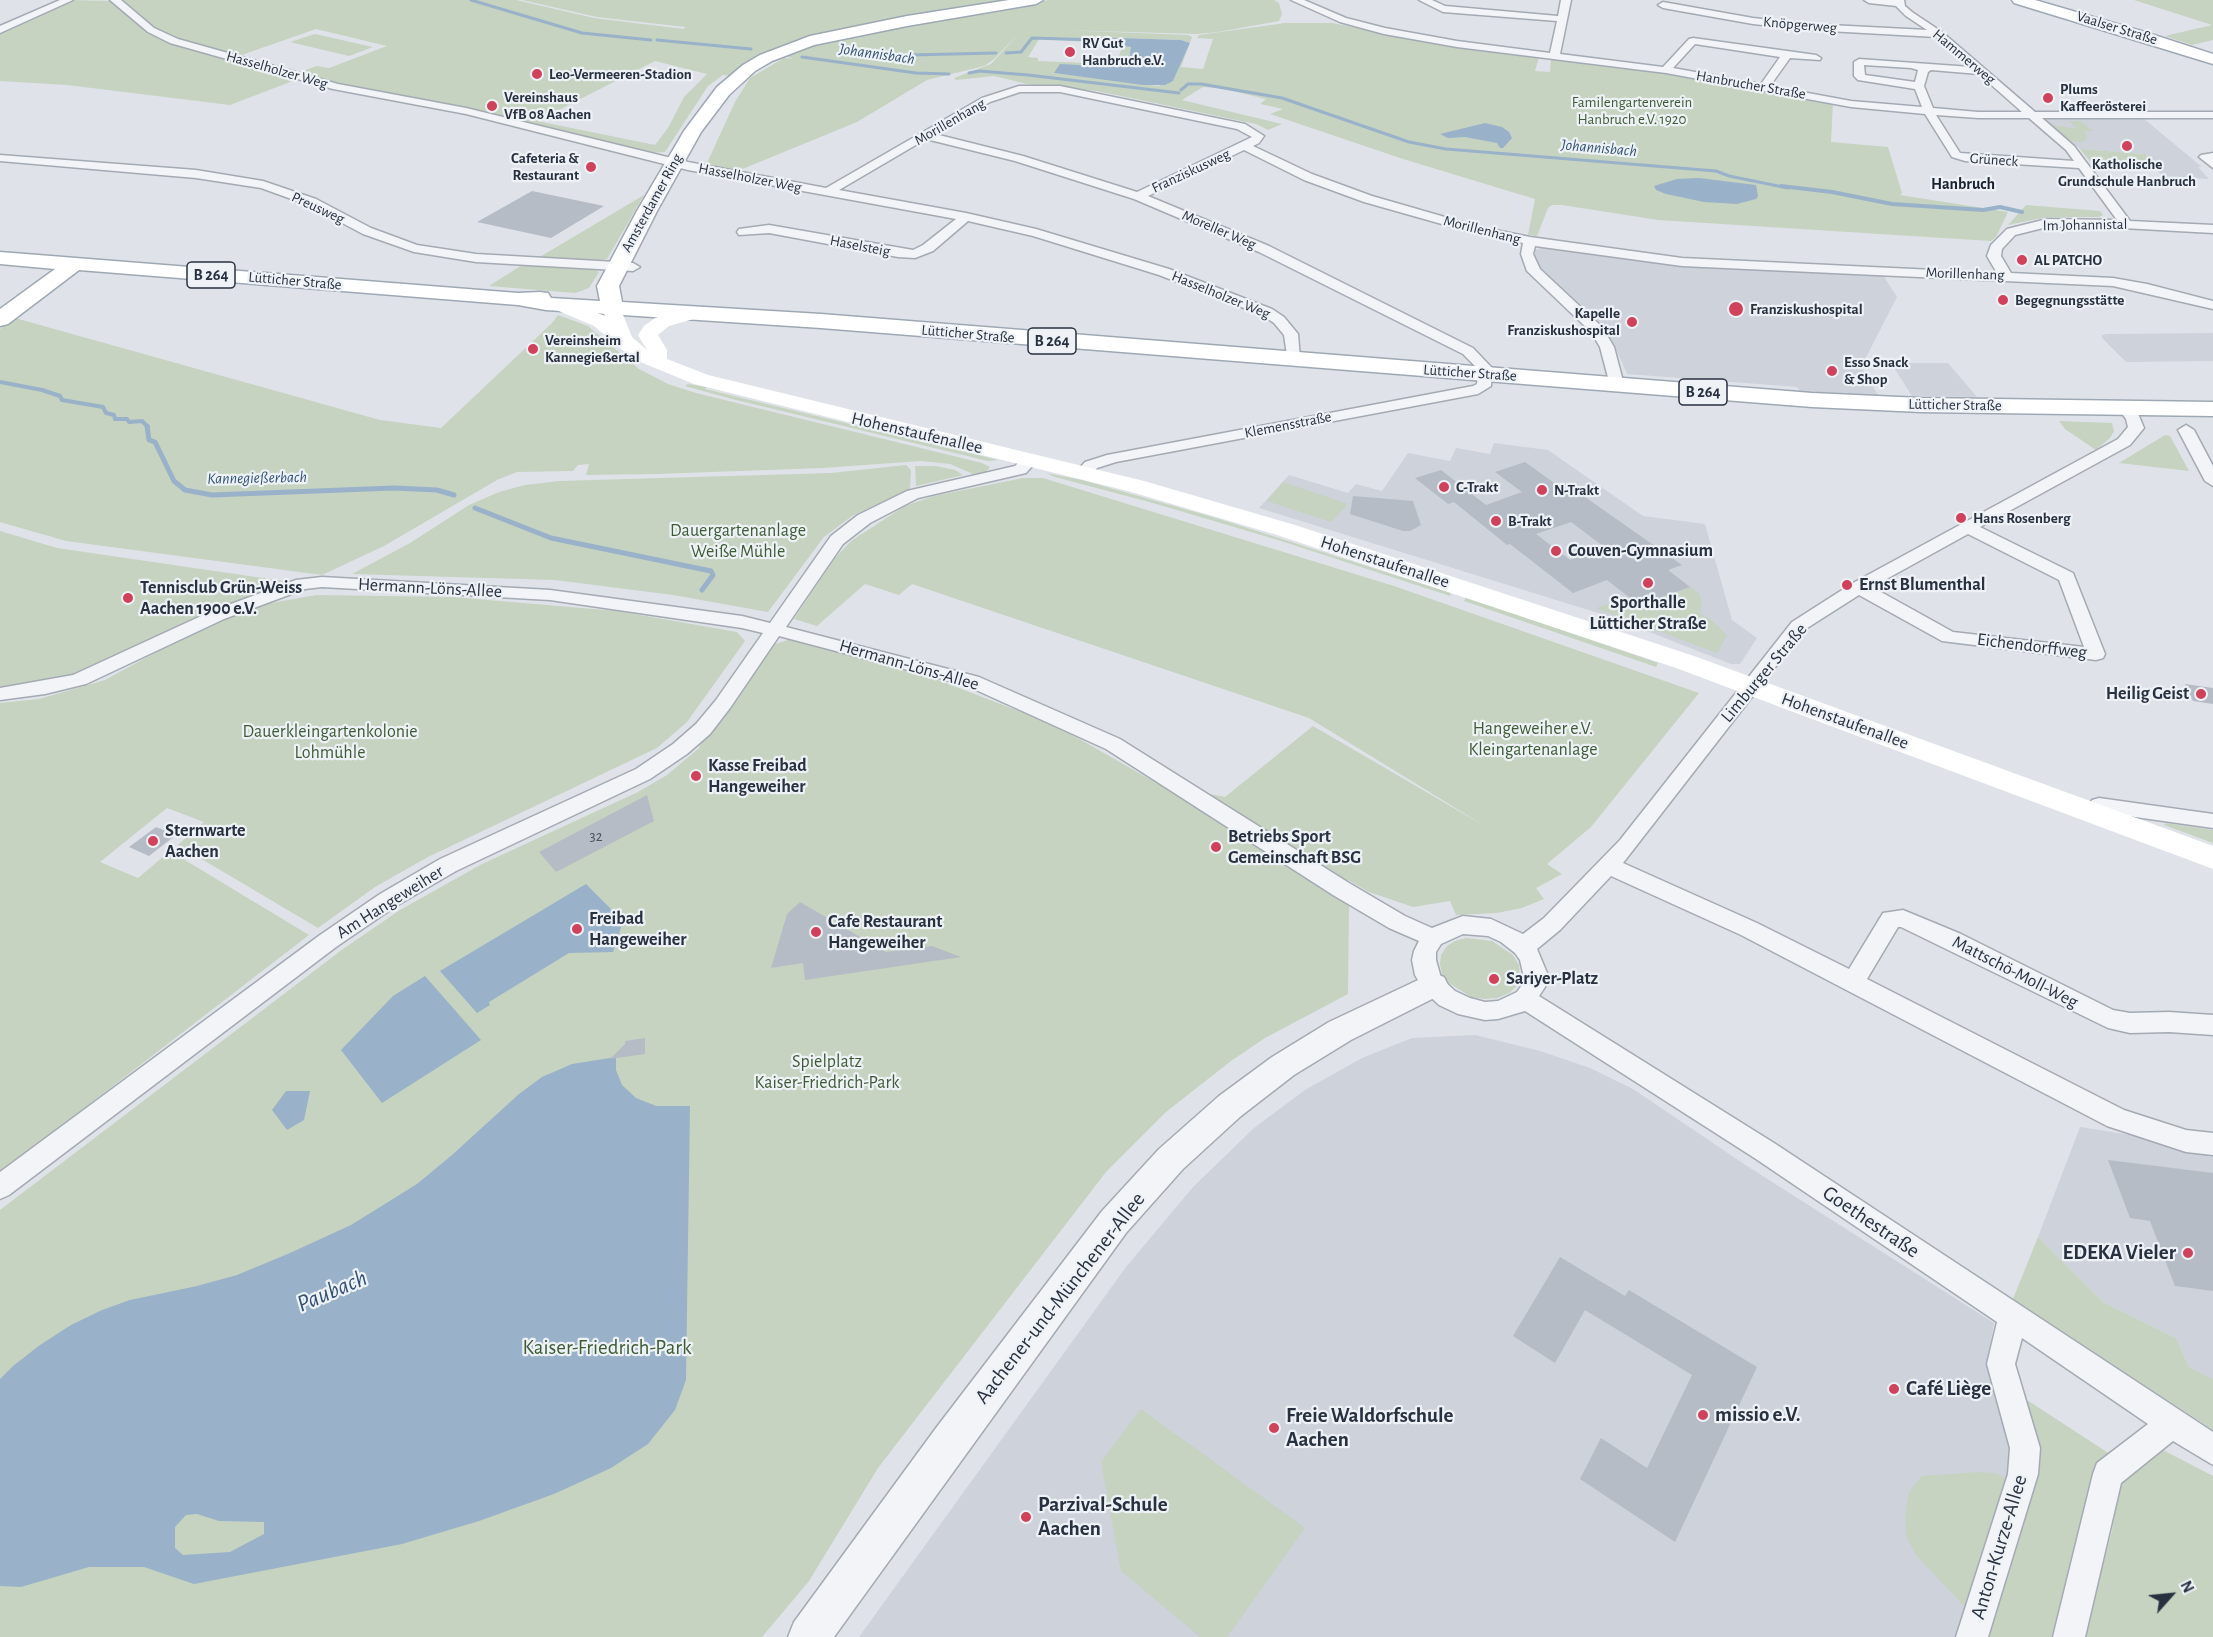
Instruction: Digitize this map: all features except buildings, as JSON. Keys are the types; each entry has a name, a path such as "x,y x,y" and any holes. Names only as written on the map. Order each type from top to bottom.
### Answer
{"main road":[{"name":"Amsterdamer Ring","path":"619,306 627,291 625,267 682,164 700,151 715,104 736,78 749,68 766,58 810,41 907,21 1036,0"},
{"name":"Vaalser Straße","path":"2019,0 2143,36 2213,60"},
{"name":"Lütticher Straße","path":"0,258 518,299 561,305 619,306 728,314 1853,402 2213,409"},
{"path":"0,318 75,264"},
{"path":"0,318 10,306 16,291 10,277"},
{"name":"Lütticher Straße","path":"518,299 549,298 690,314 728,314"},
{"name":"Hohenstaufenallee","path":"561,305 601,322 640,355 658,360 701,380 1083,472 1297,533 1577,625 1750,686 2213,858"},
{"path":"619,306 623,339"},
{"name":"Hohenstaufenallee","path":"619,306 639,340 658,360"},
{"path":"658,360 657,350 648,335 651,330 662,322 690,314"}],"street":[{"path":"0,30 68,0"},
{"name":"Hasselholzer Weg","path":"115,0 151,30 189,46 337,87 466,111 682,164 966,217 1036,233 1164,272 1260,309 1279,320 1288,328 1292,340 1293,359"},
{"name":"Hanbrucher Straße","path":"1296,0 1343,20 1384,31 1458,44 1555,54 1666,70 1851,104 1929,112 2213,115"},
{"path":"1424,0 1443,9 1563,19"},
{"path":"1555,54 1566,0"},
{"path":"1869,0 1899,1"},
{"name":"Hammerweg","path":"1899,1 1909,14 1939,34 2070,148 2126,224"},
{"name":"Knöpgerweg","path":"1663,4 1712,15 1798,26 1939,34"},
{"path":"1666,70 1688,41 1816,58"},
{"path":"1764,87 1787,55"},
{"path":"1919,86 1862,78 1859,76 1859,63 1982,70"},
{"path":"1924,68 1919,86 1929,112"},
{"name":"Morillenhang","path":"827,192 993,97 1019,90 1039,88 1100,95 1241,126 1258,136 1255,141 1244,146"},
{"name":"Grüneck","path":"1929,112 1956,155 1965,158 2083,165"},
{"name":"Moreller Weg","path":"927,136 1018,158 1138,196 1264,249 1468,351 1485,368 1486,374"},
{"name":"Morillenhang","path":"1244,146 1308,177 1368,199 1474,229 1530,241 1682,262 2113,282 2213,305"},
{"name":"Franziskusweg","path":"1138,196 1244,146"},
{"path":"2213,156 2205,157 2213,164"},
{"name":"Preusweg","path":"0,158 196,174 263,185 312,202 367,231 414,248 476,258 625,267"},
{"name":"Haselsteig","path":"743,232 769,229 898,253 915,254 928,248 966,217"},
{"name":"Im Johannistal","path":"2006,276 1994,256 1998,244 2011,232 2056,222 2213,229"},
{"path":"1530,241 1527,254 1534,271 1597,330 1607,347 1617,385"},
{"name":"Klemensstraße","path":"1083,472 1091,465 1113,458 1478,390 1484,386 1486,374"},
{"name":"Limburger Straße","path":"1522,947 1552,924 1628,844 1798,627 1859,586 2124,442 2136,428 2134,419 2126,408"},
{"path":"2186,430 2213,481"},
{"path":"774,629 837,540 864,519 913,494 1020,470 1030,460"},
{"name":"Eichendorffweg","path":"1859,586 1949,637 2096,654 2067,577 1966,527"},
{"name":"Hermann-Löns-Allee","path":"0,694 45,688 79,680 218,615 303,584 322,582 550,595 687,613 774,629 972,681 1113,744 1341,889 1397,922 1433,938"},
{"name":"Am Hangeweiher","path":"0,1187 319,948 388,900 448,865 643,774 680,749 703,729 723,704 774,629"},
{"path":"2096,815 2099,805 2213,821"},
{"path":"1609,866 1749,929 2116,1118 2186,1140 2213,1144"},
{"name":"Mattschö-Moll-Weg","path":"1853,982 1891,919 1904,918 1953,940 2108,1018 2130,1023 2169,1022 2213,1025"},
{"path":"1472,925 1491,928 1509,936 1522,947 1531,958 1535,973 1533,987 1524,999 1515,1005 1485,1011 1456,1002 1433,985 1427,975 1425,951 1433,938 1446,930 1472,925"},
{"name":"Aachener-und-Münchener-Allee","path":"809,1637 950,1442 1114,1222 1171,1159 1210,1122 1283,1066 1340,1031 1433,985"},
{"name":"Goethestraße","path":"1524,999 1765,1151 2213,1450"},
{"name":"Anton-Kurze-Allee","path":"1972,1637 2023,1474 2025,1448 2001,1364 2013,1317"},
{"path":"2069,1637 2108,1474 2172,1423"}],"shaded area":[{"name":"Katholische Grundschule Hanbruch","path":"2049,118 2143,118 2202,167 2198,167 2209,179 2162,176 2145,154 2080,149 2045,121"},
{"name":"Franziskushospital","path":"1546,247 1687,266 1883,275 1897,297 1861,367 1878,395 1800,391 1797,387 1627,374 1613,342 1606,333 1543,272 1535,259 1535,250"},
{"path":"2213,333 2213,361 2126,362 2102,338 2102,335 2107,334"},
{"path":"1891,363 1948,363 1977,397 1912,396"},
{"name":"Couven-Gymnasium","path":"1494,443 1548,450 1643,516 1705,524 1732,620 1757,638 1740,664 1731,664 1611,617 1259,508 1289,475 1348,493 1356,484 1382,491 1408,453 1450,461 1456,448 1490,454"},
{"path":"1475,1035 1540,1051 1590,1068 1633,1089 1747,1166 1994,1323 1988,1357 1991,1377 2014,1432 2014,1452 2004,1492 1958,1637 859,1637 1126,1267 1193,1187 1254,1128 1305,1090 1362,1058 1412,1038"},
{"path":"2080,1127 2213,1148 2213,1379 2189,1367 2176,1338 2103,1302 2038,1237"}],"green space":[{"path":"71,0 112,1 151,34 298,79 230,105 67,85 0,81 0,31"},
{"path":"119,0 516,0 594,18 684,29 685,27 597,17 522,0 1021,0 815,36 731,76 723,75 708,86 665,152 648,153 531,125 533,123 529,125 450,105 379,94 296,73 317,66 329,68 387,46 316,29 236,57 192,45 156,31","holes":["655,61 707,74 684,97 668,128 655,145 537,121"]},
{"name":"Familengartenverein Hanbruch e.V. 1920","path":"1049,0 1274,0 1279,3 1282,14 1279,21 1218,32 1197,34 1060,30 1188,35 1192,37 1190,43 1181,40 1090,37 1087,42 1039,39 1028,57 1038,58 1038,61 1116,64 1123,45 1132,48 1125,66 1059,68 1054,73 1158,86 1173,81 1189,45 1181,67 1203,69 1213,39 1197,38 1199,35 1285,23 1332,23 1463,48 1539,57 1535,71 1550,72 1551,58 1634,68 1833,103 1831,142 1888,147 1902,193 1900,195 2008,212 1996,237 1991,241 1658,220 1552,205 1548,208 1537,236 1528,235 1535,199 1403,159 1270,114 1283,109 1260,104 1266,99 1220,88 1203,87 1182,100 1282,124 1268,130 1256,124 1097,91 1027,84 994,76 956,80 954,78 991,64 1020,32 993,60 984,66 927,80 857,122 740,170 707,163 735,102 750,78 784,58 794,59 781,55 817,42"},
{"path":"2134,0 2213,0 2213,40 2192,45 2165,36 2212,25"},
{"path":"315,34 373,47 349,56 290,42"},
{"path":"2069,121 2081,121 2093,131 2084,131 2087,137 2083,142 2070,141 2051,125 2078,129"},
{"path":"2080,149 2145,154 2158,170 2093,165"},
{"path":"644,195 607,259 596,261 538,258"},
{"path":"2026,205 2100,211 2103,215 2099,217 2047,217 2008,225"},
{"path":"522,265 599,272 589,288 575,293 489,286"},
{"path":"558,315 588,326 639,369 668,384 696,393 982,463 990,467 986,472 973,474 950,464 921,461 823,468 586,475 589,464 578,465 573,471 517,472 497,480 384,546 322,575 66,541 0,522 0,329 15,318 380,420 441,428"},
{"path":"688,384 998,460 988,461 732,399 685,386"},
{"path":"2059,421 2112,423 2114,431 2110,438 2096,450 2065,429"},
{"path":"2165,435 2170,436 2189,471 2119,463"},
{"name":"Dauergartenanlage Weiße Mühle","path":"906,465 911,470 910,489 852,516 824,537 768,612 673,595 555,580 352,574 410,543 469,505 499,492 525,485 559,481 831,473"},
{"path":"915,466 936,466 955,470 963,475 916,486"},
{"path":"1046,473 1082,480 1216,518 1451,593 1450,596 1278,540"},
{"path":"1023,478 1043,478 1394,586 1699,693 1591,827 1547,864 1562,874 1536,888 1544,899 1522,908 1497,913 1456,915 1450,901 1413,907 1369,892 1348,880 1329,892 1349,906 1348,994 1265,1038 1231,1061 1166,1112 1106,1172 878,1468 809,1581 762,1637 0,1637 0,1210 343,949 400,910 482,864 638,792 667,775 699,748 701,742 775,644 788,640 800,641 938,680 1055,725 1158,784 1225,797 1313,726 1488,828 1309,718 912,584 899,595 865,584 817,626 794,619 835,558 851,541 905,506 934,496"},
{"path":"1283,482 1348,504 1331,522 1267,501"},
{"name":"Tennisclub Grün-Weiss Aachen 1900 e.V.","path":"0,531 57,548 297,583 106,665 47,683 0,689"},
{"path":"1690,587 1700,594 1702,606 1699,611 1702,615 1710,619 1727,635 1717,653 1596,608 1626,599 1640,605"},
{"name":"Dauerkleingartenkolonie Lohmühle","path":"316,595 453,597 617,611 737,632 745,641 687,722 657,748 428,857 375,887 318,928 178,845 204,822 167,808 100,862 138,878 170,851 309,935 0,1173 0,703 39,699 105,680 217,619 266,604"},
{"path":"1466,597 1658,663 1656,667 1464,601"},
{"path":"2166,823 2213,830 2213,843 2164,825"},
{"path":"1466,938 1492,941 1513,955 1519,965 1520,976 1517,986 1509,993 1497,998 1484,999 1471,997 1449,983 1442,974 1441,955 1447,946"},
{"path":"2038,1237 2103,1302 2176,1338 2189,1367 2213,1379 2213,1430 2013,1299"},
{"path":"2010,1389 2113,1456 2058,1637 1980,1637 2018,1500"},
{"path":"1141,1409 1305,1528 1227,1637 1200,1637 1121,1571 1101,1462"},
{"path":"2163,1450 2213,1476 2213,1637 2083,1637 2112,1531 2119,1486 2140,1461"},
{"path":"1994,1473 2007,1479 1967,1609 1917,1556 1906,1536 1905,1516 1909,1492 1922,1476"}],"water":[{"path":"1090,37 1181,40 1190,43 1173,81 1165,85 1143,85 1054,73 1060,64 1115,67 1128,65 1131,47 1087,42"},
{"path":"1485,123 1502,127 1509,132 1512,138 1503,148 1500,148 1497,143 1465,137 1448,138 1440,134"},
{"path":"1699,178 1756,185 1758,196 1756,199 1737,204 1704,202 1666,194 1656,190 1654,186 1677,179"},
{"path":"586,884 623,921 613,952 569,953 489,1002 490,1005 477,1013 440,971"},
{"path":"425,976 481,1040 382,1103 341,1050 393,996"},
{"name":"Paubach","path":"616,1057 616,1070 622,1085 636,1098 656,1106 690,1106 686,1380 675,1410 648,1444 611,1468 554,1494 479,1521 402,1544 194,1584 144,1567 89,1567 21,1587 0,1586 0,1379 13,1366 71,1325 102,1310 130,1300 237,1275 351,1225 417,1184 519,1094 542,1077 572,1064","holes":["197,1514 219,1521 264,1522 264,1534 230,1552 183,1555 175,1548 175,1527 186,1515"]},
{"path":"286,1091 310,1091 304,1120 287,1130 272,1110"}],"waterway":[{"name":"Johannisbach","path":"471,0 582,33 651,40"},
{"path":"1006,53 1021,52 1032,38 1096,40"},
{"name":"Johannisbach","path":"657,40 751,49"},
{"path":"909,55 996,53"},
{"name":"Johannisbach","path":"802,57 916,73 949,74"},
{"name":"Johannisbach","path":"969,73 979,71 1028,75 1179,93"},
{"name":"Johannisbach","path":"1181,90 1188,84 1201,84 1282,98 1409,142 1446,149 1716,171 1729,176 1788,188"},
{"name":"Johannisbach","path":"1781,186 1832,192 1892,204 1983,210 2000,207 2022,212"},
{"name":"Kannegießerbach","path":"0,382 42,390 60,396 62,400 103,407 106,413 114,415 115,419 127,419 129,422 142,421 147,426"},
{"name":"Kannegießerbach","path":"147,426 149,440 155,442 174,481 185,490 212,495 394,488 437,490 454,495"},
{"name":"Kannegießerbach","path":"475,508 551,538 711,571 713,575 702,590"}],"place":[{"name":"RV Gut Hanbruch e.V.","path":"1070,52"},
{"name":"Leo-Vermeeren-Stadion","path":"537,74"},
{"name":"Plums Kaffeerösterei","path":"2048,98"},
{"name":"Vereinshaus VfB 08 Aachen","path":"492,106"},
{"name":"Katholische Grundschule Hanbruch","path":"2127,146"},
{"name":"Cafeteria & Restaurant","path":"591,167"},
{"name":"AL PATCHO","path":"2022,260"},
{"name":"Begegnungsstätte","path":"2003,300"},
{"name":"Franziskushospital","path":"1736,309"},
{"name":"Kapelle Franziskushospital","path":"1632,322"},
{"name":"Vereinsheim Kannegießertal","path":"533,349"},
{"name":"Esso Snack & Shop","path":"1832,371"},
{"name":"C-Trakt","path":"1444,487"},
{"name":"N-Trakt","path":"1542,490"},
{"name":"Hans Rosenberg","path":"1961,518"},
{"name":"B-Trakt","path":"1496,521"},
{"name":"Couven-Gymnasium","path":"1556,551"},
{"name":"Sporthalle Lütticher Straße","path":"1648,583"},
{"name":"Ernst Blumenthal","path":"1847,585"},
{"name":"Tennisclub Grün-Weiss Aachen 1900 e.V.","path":"128,598"},
{"name":"Heilig Geist","path":"2201,694"},
{"name":"Kasse Freibad Hangeweiher","path":"696,776"},
{"name":"Sternwarte Aachen","path":"153,841"},
{"name":"Betriebs Sport Gemeinschaft BSG","path":"1216,847"},
{"name":"Freibad Hangeweiher","path":"577,929"},
{"name":"Cafe Restaurant Hangeweiher","path":"816,932"},
{"name":"Sariyer-Platz","path":"1494,979"},
{"name":"EDEKA Vieler","path":"2188,1253"},
{"name":"Café Liège","path":"1894,1389"},
{"name":"missio e.V.","path":"1703,1415"},
{"name":"Freie Waldorfschule Aachen","path":"1274,1428"},
{"name":"Parzival-Schule Aachen","path":"1026,1517"}],"district":[{"name":"Hanbruch","path":"1963,184"}],"park label":[{"name":"Hangeweiher e.V. Kleingartenanlage","path":"1533,739"},
{"name":"Spielplatz Kaiser-Friedrich-Park","path":"827,1072"},
{"name":"Kaiser-Friedrich-Park","path":"607,1348"}]}
